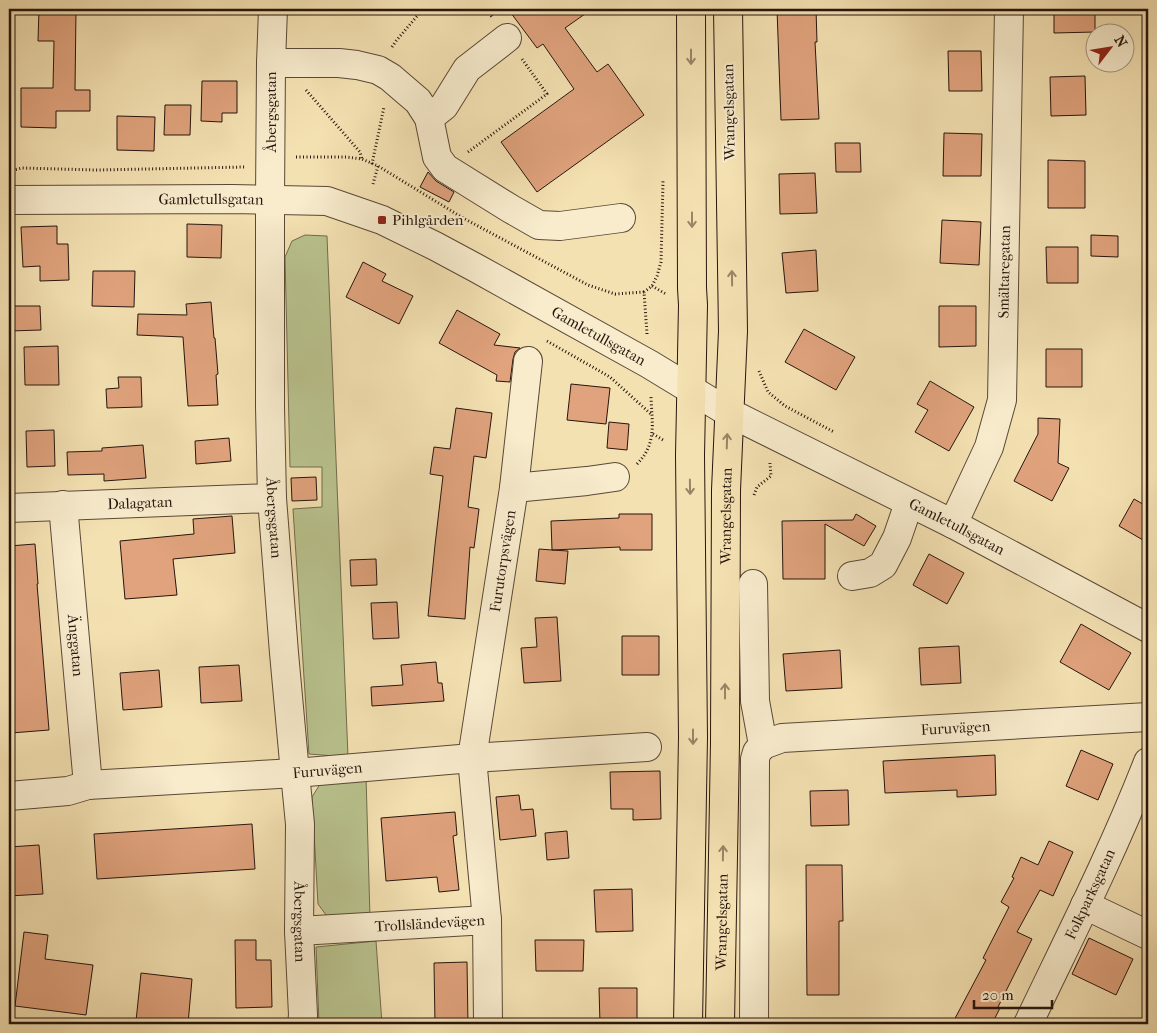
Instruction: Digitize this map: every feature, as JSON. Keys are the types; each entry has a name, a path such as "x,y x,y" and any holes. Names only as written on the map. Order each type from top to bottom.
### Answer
{"main road":[{"path":"688,1024 693,737 690,454 693,305 691,9"},
{"name":"Wrangelsgatan","path":"720,1024 725,733 726,490 733,331 728,9"}],"street":[{"name":"Åbergsgatan","path":"273,9 278,63 270,200 272,498 300,824 299,931 302,1024"},
{"name":"Smältaregatan","path":"953,524 990,446 1002,400 1009,9"},
{"path":"429,118 444,106 466,69 507,38"},
{"path":"278,63 338,63 357,65 384,74 418,101 429,118 437,156 445,168 539,225 560,226 621,218"},
{"name":"Gamletullsgatan","path":"9,200 232,199 327,201 382,220 435,246 650,364 728,412 953,524 1148,628"},
{"name":"Furutorpsvägen","path":"486,920 472,758 514,488 528,361"},
{"path":"514,488 616,477"},
{"name":"Dalagatan","path":"9,508 272,498"},
{"path":"852,576 870,573 883,564 897,538 909,502"},
{"name":"Änggatan","path":"63,505 88,785"},
{"path":"753,584 755,701 763,745 757,752 755,759 754,1024"},
{"name":"Furuvägen","path":"763,745 782,738 1148,717"},
{"name":"Furuvägen","path":"9,796 68,791 88,785 295,773 472,758 647,747"},
{"name":"Folkparksgatan","path":"1028,1024 1138,790 1148,762"},
{"path":"1085,905 1148,935"},
{"name":"Trollsländevägen","path":"299,931 486,920 488,1024"}],"path":[{"path":"372,164 384,74 396,40 423,9"},
{"path":"445,168 547,94 487,10"},
{"path":"278,63 294,76 360,152 362,159"},
{"path":"373,184 378,166"},
{"path":"616,477 632,469 645,456 653,434 644,292 652,286 661,262 663,174"},
{"path":"652,286 693,305"},
{"path":"542,338 610,377 652,415"},
{"path":"753,501 757,487 771,476 768,392 759,370"},
{"path":"768,392 786,406 836,433"}],"green space":[{"path":"305,235 327,236 348,757 309,754 293,509 322,507 322,467 290,467 285,257 292,241"},
{"path":"366,776 370,918 338,920 326,915 318,904 312,797 322,781"},
{"path":"376,941 382,1024 319,1024 316,947"}],"building":[{"path":"39,9 76,9 75,90 90,90 90,111 56,111 56,128 21,127 21,88 53,88 54,41 38,41"},
{"path":"508,9 592,9 565,28 597,72 608,64 644,115 537,192 501,142 574,89 543,44 537,48"},
{"path":"777,9 816,9 817,42 815,42 819,119 781,120"},
{"path":"1054,9 1095,9 1095,22 1084,22 1084,32 1054,33"},
{"path":"948,51 981,51 982,91 949,91"},
{"path":"1085,76 1086,115 1051,116 1050,77"},
{"path":"202,81 237,81 237,113 222,113 222,122 201,121"},
{"path":"165,105 191,105 190,135 164,135"},
{"path":"117,116 155,117 154,151 117,150"},
{"path":"944,133 982,134 981,176 943,176"},
{"path":"835,143 860,143 861,172 836,172"},
{"path":"1048,160 1085,161 1085,208 1048,208"},
{"path":"428,172 436,181 454,192 449,202 420,187"},
{"path":"815,173 817,213 780,214 779,174"},
{"path":"942,220 981,222 979,265 940,263"},
{"path":"187,224 222,225 221,258 187,257"},
{"path":"57,226 57,244 68,244 69,280 40,281 40,266 23,267 21,227"},
{"path":"1091,235 1118,236 1118,257 1091,256"},
{"path":"1046,247 1078,247 1078,283 1047,283"},
{"path":"816,250 818,291 786,293 782,253"},
{"path":"363,262 386,274 382,281 413,296 399,324 346,297"},
{"path":"93,271 135,271 134,307 92,306"},
{"path":"211,302 218,374 216,375 218,405 188,406 183,337 137,335 138,314 187,315 186,304"},
{"path":"9,306 40,306 41,330 9,331"},
{"path":"939,306 976,306 976,346 939,347"},
{"path":"457,310 500,334 494,345 520,348 515,352 510,382 496,381 497,375 439,343"},
{"path":"804,329 855,357 836,390 785,362"},
{"path":"58,346 59,385 25,385 24,347"},
{"path":"1046,349 1082,349 1082,387 1046,387"},
{"path":"118,377 141,377 142,407 107,408 106,389 119,388"},
{"path":"930,381 974,407 949,451 915,432 928,410 917,404"},
{"path":"571,384 610,388 606,424 567,420"},
{"path":"456,408 492,413 486,458 474,456 468,507 479,509 474,548 470,547 465,619 428,616 443,476 430,474 434,447 450,449"},
{"path":"1038,418 1060,419 1058,463 1069,468 1052,501 1014,481 1038,434"},
{"path":"609,422 629,424 627,450 607,448"},
{"path":"54,430 55,466 27,467 26,431"},
{"path":"229,438 231,461 196,464 195,441"},
{"path":"143,445 146,478 104,481 104,474 68,475 67,452 102,451 102,448"},
{"path":"316,477 317,500 292,501 291,478"},
{"path":"1134,499 1148,507 1148,543 1119,526"},
{"path":"619,514 652,514 652,550 620,550 620,547 552,550 551,521 619,518"},
{"path":"856,514 876,526 864,546 825,524 825,579 783,579 782,521 853,520"},
{"path":"232,516 235,553 173,559 177,595 125,599 120,541 194,534 193,519"},
{"path":"35,544 49,730 11,733 9,702 9,546"},
{"path":"539,549 568,551 565,584 536,581"},
{"path":"929,554 964,573 947,604 913,585"},
{"path":"376,559 377,585 351,586 350,560"},
{"path":"397,602 399,638 373,639 371,603"},
{"path":"557,617 561,681 524,683 521,648 537,647 535,618"},
{"path":"1081,624 1131,653 1109,690 1060,662"},
{"path":"622,636 659,636 659,675 622,675"},
{"path":"959,646 961,683 921,685 919,648"},
{"path":"840,650 842,688 786,691 783,654"},
{"path":"436,662 438,683 442,683 444,701 372,706 371,687 403,685 401,665"},
{"path":"239,665 242,701 201,703 199,667"},
{"path":"159,670 162,707 123,710 120,673"},
{"path":"1081,750 1113,764 1098,800 1066,786"},
{"path":"995,755 996,795 957,797 957,790 885,793 883,761"},
{"path":"660,771 661,819 633,820 633,809 611,809 610,772"},
{"path":"848,790 849,825 811,826 810,791"},
{"path":"519,795 521,810 533,809 536,836 500,840 496,797"},
{"path":"455,812 457,835 453,836 459,890 439,892 437,877 386,881 381,818"},
{"path":"252,824 255,869 97,879 94,834"},
{"path":"567,831 569,858 547,860 545,833"},
{"path":"1049,841 1073,852 1053,896 1040,890 1017,932 1032,939 998,1007 1000,1008 992,1024 952,1024 986,960 983,958 1009,907 1001,902 1014,878 1012,877 1021,857 1038,865"},
{"path":"39,845 43,894 9,896 9,847"},
{"path":"806,865 842,865 843,921 839,921 839,995 807,995"},
{"path":"632,889 633,931 596,932 594,890"},
{"path":"24,932 48,935 45,959 93,965 86,1015 15,1006"},
{"path":"1089,938 1133,959 1116,995 1072,974"},
{"path":"235,940 256,940 256,960 271,960 272,1007 236,1008"},
{"path":"535,940 584,940 583,971 536,971"},
{"path":"467,962 468,1024 435,1024 434,963"},
{"path":"141,973 192,979 188,1024 136,1021"},
{"path":"599,988 637,988 637,1024 600,1024"}],"place":[{"name":"Pihlgården","path":"382,220"}]}
